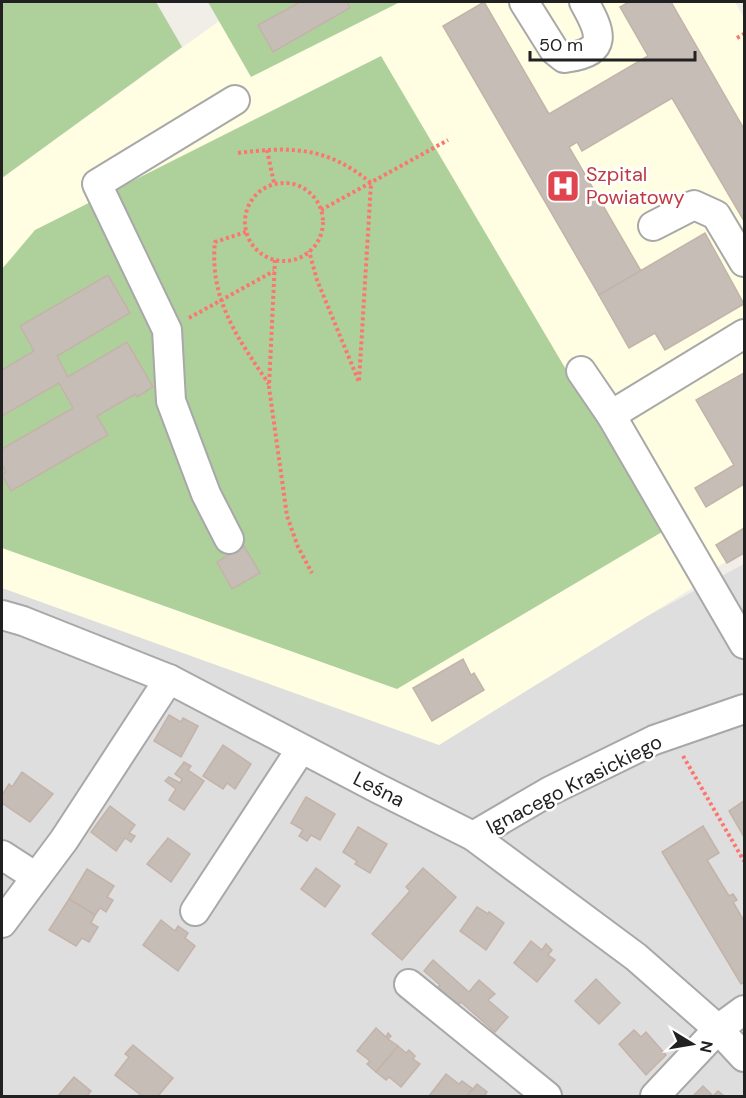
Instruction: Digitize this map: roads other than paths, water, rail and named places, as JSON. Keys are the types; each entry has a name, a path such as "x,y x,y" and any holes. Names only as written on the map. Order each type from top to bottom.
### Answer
{"street":[{"path":"524,2 554,51 564,58 581,56 596,44 599,35 597,25 584,2"},
{"path":"229,539 206,494 171,401 167,330 97,184 234,100"},
{"path":"653,226 694,205 716,215 744,262"},
{"path":"611,415 744,334"},
{"path":"581,370 611,415 744,644"},
{"name":"Leśna","path":"2,615 24,621 169,679 473,836 636,957 718,1029 744,1057"},
{"path":"2,923 64,840 169,679"},
{"name":"Ignacego Krasickiego","path":"473,836 550,791 654,740 744,710"},
{"path":"195,911 301,749"},
{"path":"2,855 36,877"},
{"path":"409,984 547,1096"},
{"path":"655,1096 718,1029 744,1010"}],"place":[{"name":"Szpital Powiatowy","path":"563,186"}]}
